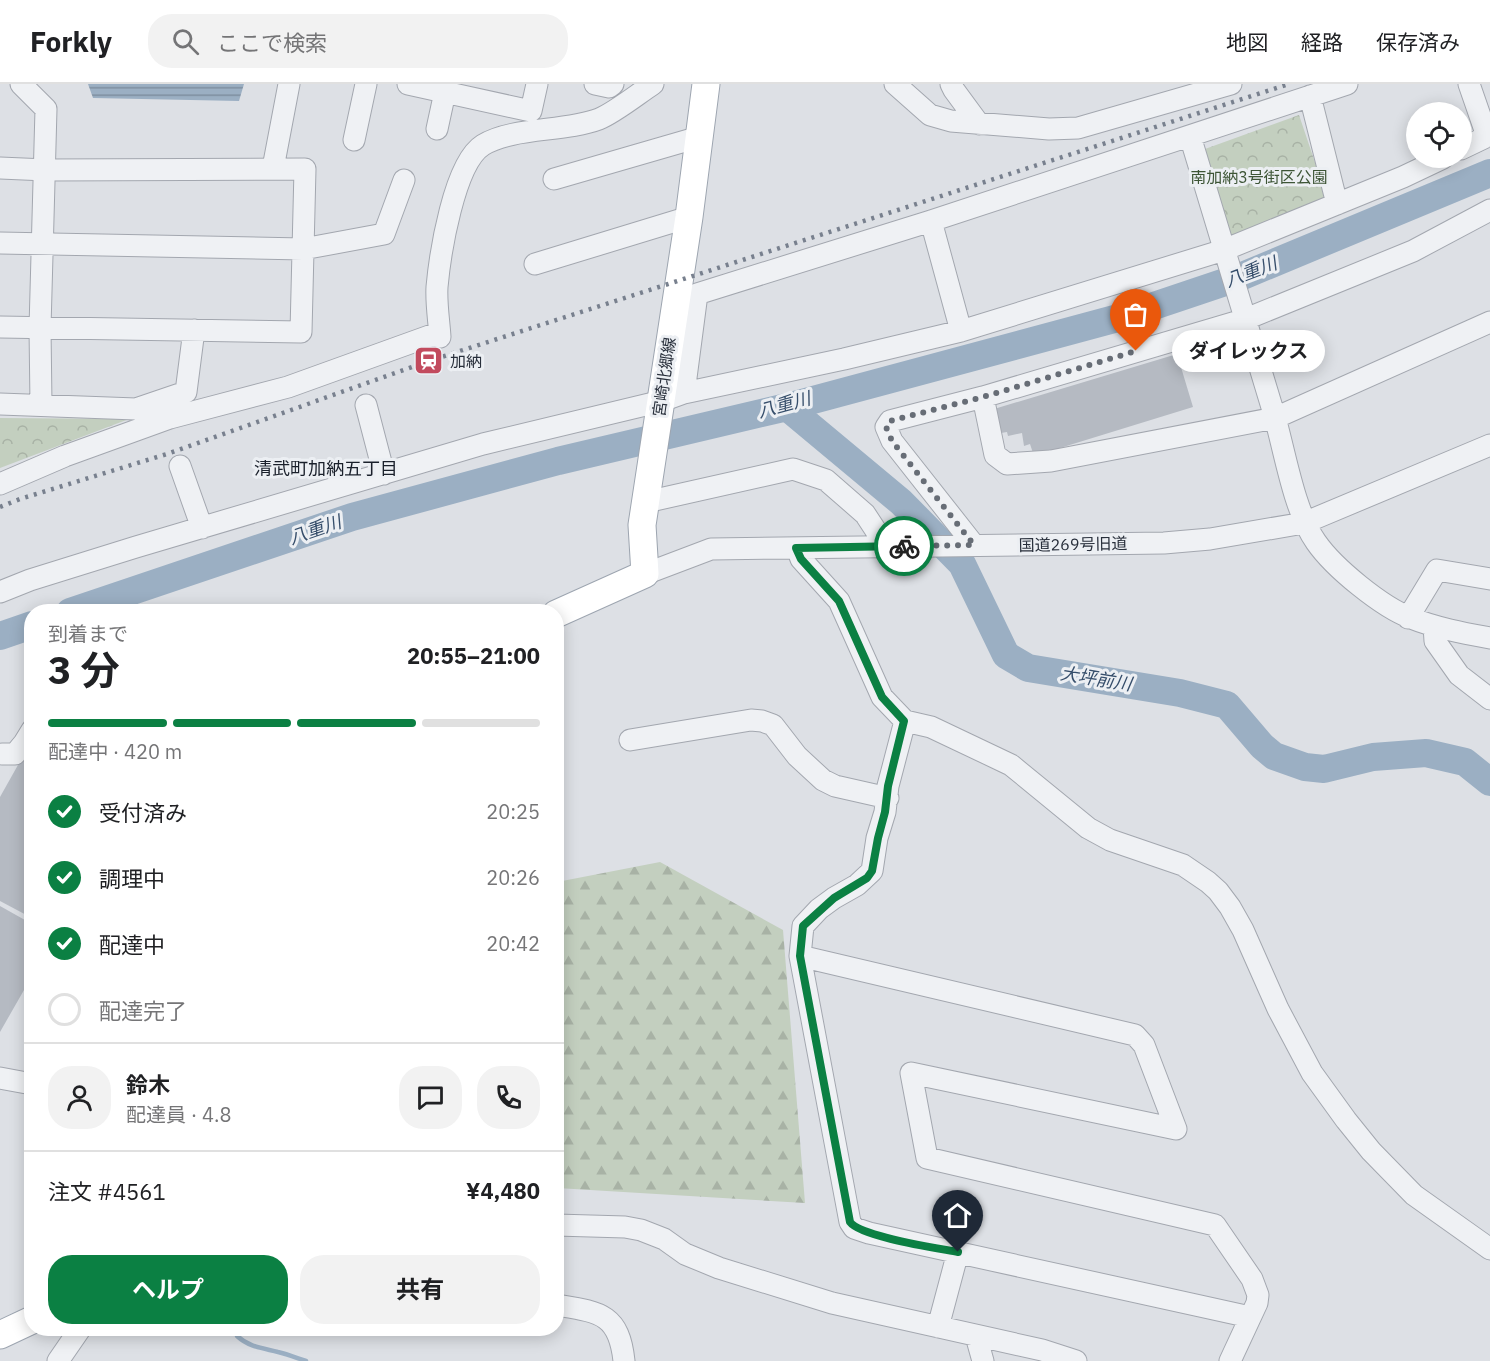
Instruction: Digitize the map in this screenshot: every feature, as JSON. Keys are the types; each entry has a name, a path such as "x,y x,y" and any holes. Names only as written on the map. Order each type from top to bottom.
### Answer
{"main road":[{"name":"宮崎北郷線","path":"645,574 642,525 668,401 688,217 706,84"},
{"path":"564,610 645,574"},
{"path":"0,1335 24,1324"}],"street":[{"path":"21,84 46,109 40,328 41,405"},
{"path":"273,168 289,84"},
{"path":"354,141 366,84"},
{"path":"408,84 531,111 537,84"},
{"path":"595,84 609,87 613,84"},
{"path":"0,484 65,456 170,418 288,387 435,334 440,337 437,288 449,212 468,160 482,145 503,138 530,132 557,130 600,119 653,84"},
{"path":"895,84 930,115 951,121 1049,129 1078,128 1231,84"},
{"path":"951,84 979,124"},
{"path":"668,401 697,294 931,221 1347,84"},
{"path":"1469,84 1489,136 1472,144"},
{"path":"437,129 445,92"},
{"path":"1310,96 1336,204"},
{"path":"1190,136 1275,418 1304,523 1317,544 1344,572 1371,594 1408,618 1490,638"},
{"path":"554,179 699,137"},
{"path":"0,168 46,170 305,169 300,332 0,327"},
{"path":"0,592 30,580 483,444 961,331 1225,252 1422,168"},
{"path":"0,243 303,249 384,234 404,180"},
{"path":"967,545 892,441 886,427 890,421 983,397 1298,299 1413,251 1490,210"},
{"path":"535,264 688,217"},
{"path":"931,221 961,331"},
{"path":"983,397 995,455 1007,464 1051,461 1275,418 1490,322"},
{"path":"0,404 136,410 186,392 194,330"},
{"path":"366,405 384,474"},
{"name":"国道269号旧道","path":"645,574 711,549 1164,543 1210,539 1304,523 1490,446"},
{"path":"180,466 202,528"},
{"path":"647,496 792,469 826,480 865,514 886,546"},
{"path":"796,548 801,559 839,601 882,697 904,721 931,727 1011,765 1088,828 1110,840 1183,865 1208,882 1230,907 1243,930 1278,1009 1312,1073 1346,1120 1371,1152 1414,1195 1490,1249"},
{"path":"1408,618 1437,570 1490,579"},
{"path":"1434,626 1436,641 1459,675 1490,699"},
{"path":"630,740 762,720 773,725 797,756 823,780 835,786 888,798"},
{"path":"904,721 888,786 888,798 872,871 862,881 819,909 803,926 800,956 850,1222 854,1228 869,1233 1250,1317"},
{"path":"2,754 15,754 24,743"},
{"path":"800,956 1135,1035 1144,1046 1176,1129 910,1073 927,1158 1215,1226 1258,1294 1257,1303 1230,1361"},
{"path":"0,1078 24,1082"},
{"path":"564,1225 625,1227 641,1230 663,1239 685,1254 719,1268 832,1303 1042,1350 1076,1361"},
{"path":"938,1327 958,1252"},
{"path":"564,1306 591,1311 614,1324 622,1343 624,1361"},
{"path":"58,1361 75,1336"},
{"path":"976,1336 983,1361"}],"green space":[{"name":"南加納3号街区公園","path":"1299,115 1327,198 1230,236 1205,149"},
{"path":"0,418 129,419 0,468"},
{"path":"660,862 783,930 805,1203 564,1188 564,881"}],"water":[{"path":"88,84 244,84 239,101 93,98"}],"building":[{"path":"1177,354 1193,407 1034,456 1030,444 1024,446 1022,433 1008,436 1007,432 1001,433 994,409"},
{"path":"24,754 24,914 0,901 0,797"},
{"path":"0,906 24,920 24,990 0,1032"}],"waterway":[{"name":"大坪前川","path":"94,604 352,517 558,461 787,407 1118,318 1240,277 1490,173"},
{"name":"大坪前川","path":"787,407 901,502 962,564 1006,655 1028,668 1180,693 1227,705 1262,746 1274,756 1305,767 1324,769 1373,757 1426,753 1465,762 1490,782"},
{"name":"八重川","path":"0,636 24,628"},
{"path":"237,1336 256,1347 306,1361"}],"railway":[{"path":"0,507 167,454 429,361 1289,84"}],"way so far":[{"path":"904,546 974,545 892,441 886,430 890,421 983,397 1136,351"}],"place":[{"name":"ダイレックス","path":"1136,351"},
{"name":"加納","path":"429,361"}],"district":[{"name":"清武町加納五丁目","path":"326,469"}],"route":[{"path":"904,546 796,548 801,559 839,601 882,697 904,721 888,786 888,798 872,871 867,878 819,909 803,926 800,956 850,1222 854,1228 869,1233 958,1252"}]}
